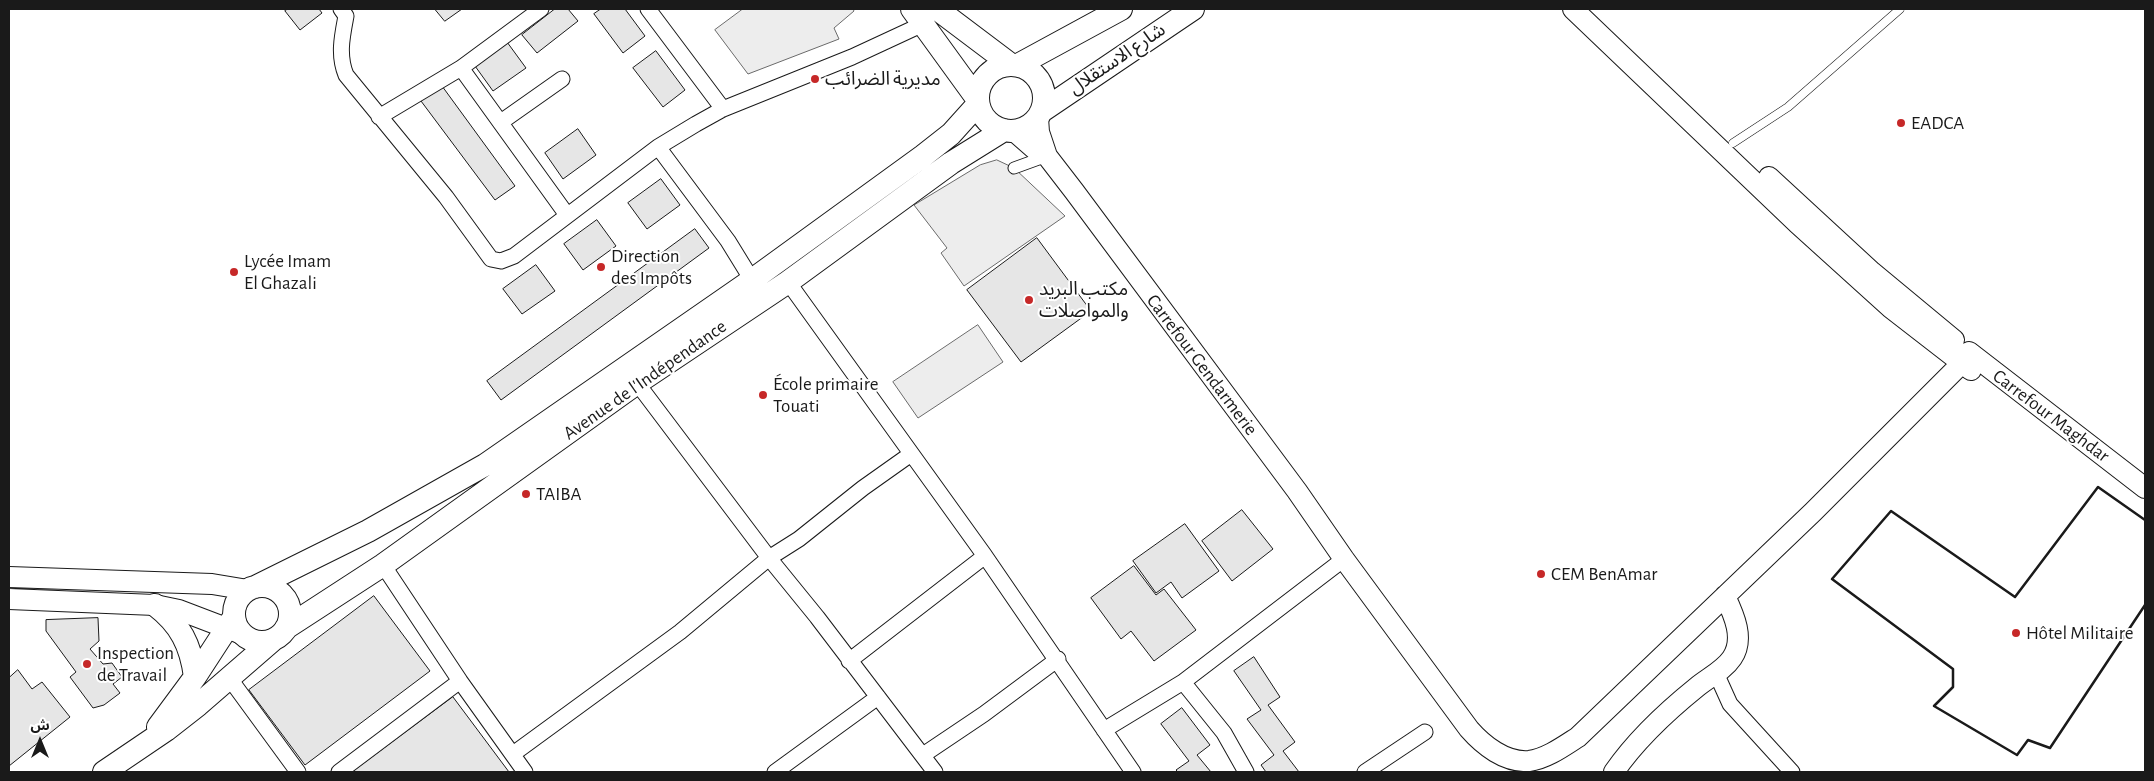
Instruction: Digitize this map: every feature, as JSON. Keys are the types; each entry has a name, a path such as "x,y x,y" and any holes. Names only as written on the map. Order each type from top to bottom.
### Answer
{"main road":[{"path":"937,9 1014,64 1035,74 1041,82 1045,101 1040,114 1032,124 1009,130"},
{"path":"978,102 981,84 990,71 1000,66 1014,64 1121,9"},
{"name":"شارع الاستقلال","path":"1040,114 1193,9"},
{"name":"Carrefour Gendarmerie","path":"916,17 978,102 987,121 1009,130"},
{"name":"Avenue de l'Indépendance","path":"252,589 375,527 485,465 752,280 923,156 951,134 978,102"},
{"name":"Avenue de l'Indépendance","path":"116,769 145,744 166,730 230,679 280,634 383,565 638,383 788,282 951,163 1009,130"},
{"path":"252,589 274,589 282,594 290,610 290,620 280,634 257,642 234,626 237,601 252,589"},
{"path":"155,604 168,615 184,636 193,660 194,677"},
{"name":"Avenue de l'Indépendance","path":"145,744 234,626"}],"street":[{"path":"379,117 461,68 541,9"},
{"path":"648,9 723,109"},
{"path":"1573,9 1797,223 1892,308 1965,358 2145,500"},
{"path":"1593,9 1733,143 1965,358"},
{"path":"348,11 340,51 346,74 379,117 446,196 491,259 502,261 514,256 658,147 723,109 852,57 916,17"},
{"path":"461,68 568,215"},
{"path":"501,122 562,80"},
{"path":"1014,168 1047,156 1039,132 1040,114"},
{"name":"Carrefour Gendarmerie","path":"1009,130 1038,152 1047,156 1297,491 1344,559 1469,729 1480,741 1494,751 1513,759 1530,761 1562,747 1578,737 1813,512 1965,358"},
{"path":"658,147 728,241 752,280"},
{"path":"788,282 1058,659 1104,730 1127,770"},
{"name":"Carrefour Maghdar","path":"1965,358 2145,488"},
{"path":"638,383 769,558 817,617 935,772"},
{"path":"513,754 680,632 769,558 799,538 863,488 911,454"},
{"path":"849,661 985,556"},
{"path":"1104,730 1183,682 1344,559"},
{"path":"383,565 460,681 525,772"},
{"path":"9,577 194,583 252,589"},
{"path":"1614,772 1626,755 1659,721 1732,658 1737,642 1737,621 1725,596"},
{"path":"9,599 155,604 234,626"},
{"path":"923,755 984,714 1058,659"},
{"path":"1716,673 1730,704 1792,772"},
{"path":"230,679 298,772"},
{"path":"339,772 460,681"},
{"path":"1183,682 1224,733 1246,772"},
{"path":"776,772 878,696"},
{"path":"1365,772 1385,767 1425,732"}],"lane":[{"path":"1733,143 1788,107 1900,9"}],"shaded area":[{"path":"743,9 853,9 854,11 834,28 839,39 748,74 715,30"},
{"path":"997,160 1014,168 1065,216 964,286 941,253 947,248 914,205 980,165"},
{"path":"978,325 1003,362 918,418 893,382"}],"building":[{"path":"288,9 319,9 322,13 300,30 285,11"},
{"path":"435,9 462,9 445,21"},
{"path":"555,9 568,9 578,21 537,53 522,35"},
{"path":"601,9 625,9 645,36 623,53 594,14"},
{"path":"507,42 526,68 493,91 475,66"},
{"path":"656,51 685,90 663,107 633,68"},
{"path":"442,86 515,186 495,200 421,101"},
{"path":"578,129 596,155 563,179 545,153"},
{"path":"661,179 680,205 647,229 628,203"},
{"path":"597,220 616,246 583,270 564,244"},
{"path":"695,229 709,248 501,400 487,381"},
{"name":"مكتب البريد والمواصلات","path":"1037,238 1091,311 1021,362 967,290"},
{"path":"536,265 555,291 522,314 503,289"},
{"path":"1242,510 1273,549 1232,581 1202,541"},
{"path":"1185,524 1219,571 1182,598 1171,582 1156,593 1133,561"},
{"path":"1134,566 1156,595 1164,589 1196,630 1154,661 1131,631 1121,639 1091,598"},
{"path":"374,596 430,671 305,765 249,690"},
{"name":"Inspection de Travail","path":"98,618 99,641 90,649 103,664 112,663 122,677 113,684 120,693 104,705 93,708 70,677 76,672 46,631 46,620"},
{"path":"1254,657 1280,697 1268,705 1295,742 1283,751 1299,772 1266,772 1261,765 1274,755 1247,719 1261,710 1234,671"},
{"path":"18,670 32,689 42,682 70,717 9,766 9,678"},
{"path":"453,697 509,772 352,772"},
{"path":"1182,708 1210,745 1197,755 1211,772 1178,772 1176,770 1189,761 1161,724"}],"wall":[{"path":"2145,520 2098,487 2015,597 1891,511 1832,579 1953,669 1953,687 1934,706 2017,755 2028,740 2050,748 2145,605"}],"place":[{"name":"مديرية الضرائب","path":"815,79"},
{"name":"EADCA","path":"1901,123"},
{"name":"Direction des Impôts","path":"601,267"},
{"name":"Lycée Imam El Ghazali","path":"234,272"},
{"name":"مكتب البريد والمواصلات","path":"1029,300"},
{"name":"École primaire Touati","path":"763,395"},
{"name":"TAIBA","path":"526,494"},
{"name":"CEM BenAmar","path":"1541,574"},
{"name":"Hôtel Militaire","path":"2016,633"},
{"name":"Inspection de Travail","path":"87,664"}]}
